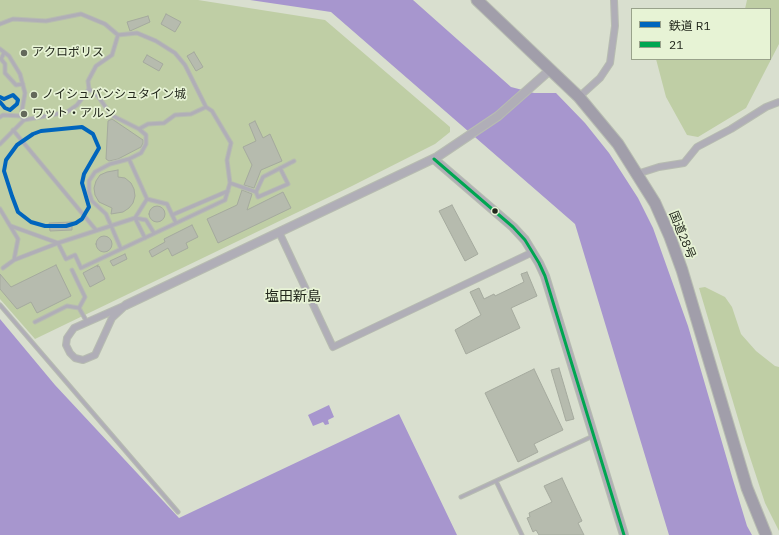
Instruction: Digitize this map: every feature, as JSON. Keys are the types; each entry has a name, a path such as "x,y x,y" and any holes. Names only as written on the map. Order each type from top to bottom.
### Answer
{"highway":[{"name":"国道28号","path":"477,0 579,97 618,144 655,203 670,237 699,323 747,488 766,535"}],"street":[{"path":"579,97 600,78 610,63 615,26 614,0"},
{"path":"126,305 112,318 95,354 88,359 79,359 70,353 66,345 67,338 74,328 126,305 434,159 498,116 550,70"},
{"path":"637,174 659,167 684,163 697,147 731,129 766,107 779,102"},
{"path":"434,159 513,227 533,252 545,276 624,535"},
{"path":"279,232 333,347 533,252"}],"lane":[{"path":"0,24 13,19 46,21 82,14 104,24 118,35 137,33 156,41 175,53 185,65 206,107 212,111 231,143 227,160 230,183 225,200 81,268 75,256 66,259 58,243 11,226"},
{"path":"0,144 24,120 67,112 77,105 89,89 88,81 96,66 112,55 118,35"},
{"path":"0,49 9,56 15,65 23,84 25,93 21,116 24,120"},
{"path":"4,53 1,59 4,64 5,73 16,85 23,84"},
{"path":"89,89 98,96 111,115 139,129 146,135 146,144 141,153 129,159 110,164 95,172 90,181 89,192 92,201 106,214 121,249"},
{"path":"139,129 148,124 166,123 175,115 191,114 206,107"},
{"path":"0,117 3,115 21,116"},
{"path":"13,130 96,230"},
{"path":"129,159 147,199"},
{"path":"256,192 263,177 294,161"},
{"path":"230,183 256,192 258,197 288,184 280,168"},
{"path":"172,215 228,191"},
{"path":"147,199 167,204 176,223"},
{"path":"135,218 147,199"},
{"path":"0,210 18,239 14,260"},
{"path":"135,218 145,238"},
{"path":"3,268 14,260 58,243 135,218 146,220 154,234"},
{"path":"72,270 86,297 79,308"},
{"path":"0,305 178,512"},
{"path":"34,322 67,306 79,308"},
{"path":"79,308 87,322"},
{"path":"461,497 594,435"},
{"path":"496,481 522,535"}],"green space":[{"path":"0,0 198,0 325,20 450,127 450,132 435,144 352,186 35,339 0,299"},
{"path":"747,0 779,0 779,44 771,60 771,8 745,8"},
{"path":"656,60 771,60 746,108 698,137 687,135 666,97"},
{"path":"705,287 725,297 732,307 741,334 756,351 775,366 779,367 779,531 765,503 745,442 699,288"}],"shaded area":[{"path":"250,0 413,0 511,87 534,93 556,93 585,123 609,153 638,198 653,228 688,326 747,526 752,535 669,535 575,224 331,12"},
{"path":"0,319 55,385 179,518 399,414 457,535 0,535"},
{"path":"329,405 334,417 328,420 329,424 325,425 323,422 313,426 308,415"}],"building":[{"path":"166,14 181,22 175,32 161,24"},
{"path":"148,16 150,22 130,31 127,22"},
{"path":"194,52 203,67 196,71 187,56"},
{"path":"147,55 163,64 159,71 143,62"},
{"path":"112,119 143,140 143,143 141,147 118,159 109,161 106,159 108,121"},
{"path":"255,121 263,138 270,134 282,161 261,170 254,188 244,185 252,165 243,147 256,141 249,124"},
{"path":"118,170 118,177 125,178 131,183 135,196 133,203 129,208 123,212 111,214 112,208 99,202 95,195 94,188 100,175"},
{"path":"242,190 252,194 247,210 283,192 291,208 218,243 207,219 237,205"},
{"path":"452,205 478,254 465,261 439,211"},
{"path":"157,206 164,211 165,214 160,221 157,222 150,217 149,214 154,207"},
{"path":"72,222 72,230 50,231 49,223"},
{"path":"192,225 198,237 186,243 188,248 172,256 168,248 152,257 149,251 165,242 164,239"},
{"path":"101,236 107,236 112,241 110,250 107,252 101,252 96,247 96,241"},
{"path":"125,254 127,259 113,266 110,261"},
{"path":"56,265 71,296 37,313 31,302 17,309 0,289 0,274 11,287"},
{"path":"98,265 97,267 99,266 105,279 90,287 83,273"},
{"path":"527,272 537,296 511,308 520,328 466,354 455,330 481,315 470,292 479,288 484,299 494,294 495,296 524,282 521,274"},
{"path":"559,368 574,419 566,421 551,370"},
{"path":"534,369 563,430 534,444 538,452 518,462 485,393"},
{"path":"562,478 582,521 578,523 584,535 539,535 536,530 533,532 527,518 530,517 529,513 552,502 544,486"}],"rail line":[{"name":"R1","path":"0,97 4,99 13,95 18,100 17,104 10,110 5,108 0,102"},
{"name":"R1","path":"82,127 93,134 99,148 84,174 82,183 89,207 82,219 76,223 66,226 45,226 31,222 18,212 4,171 6,160 17,145 33,134 41,131 82,127"}],"transit line":[{"name":"21","path":"434,159 513,227 525,240 539,263 545,276 624,535"}],"place":[{"name":"アクロポリス","path":"24,53"},
{"name":"ノイシュバンシュタイン城","path":"34,95"},
{"name":"ワット・アルン","path":"24,114"}],"district":[{"name":"塩田新島","path":"293,297"}]}
